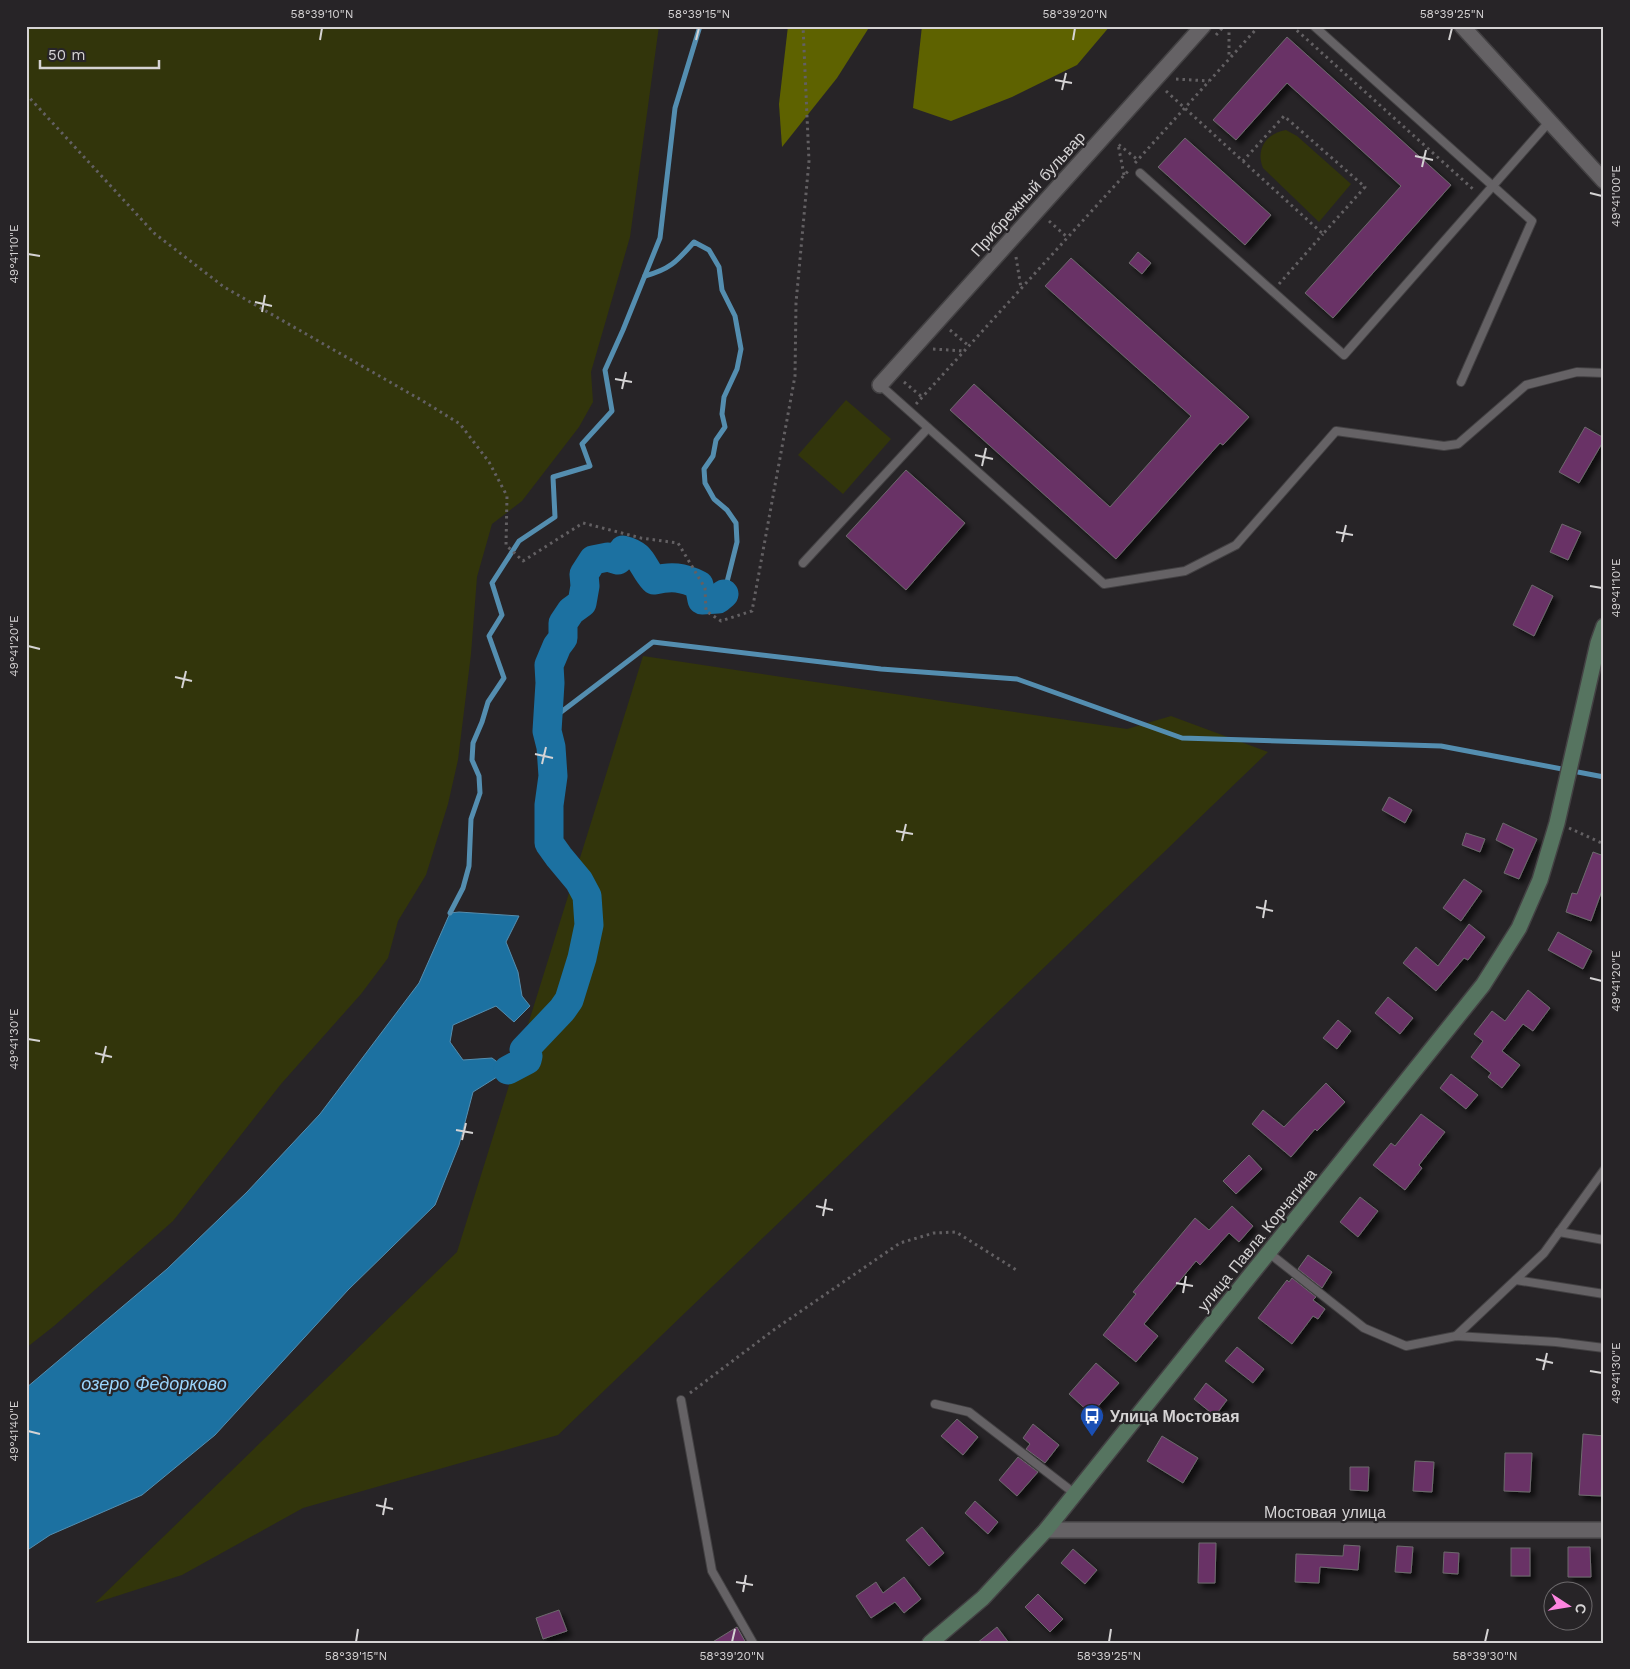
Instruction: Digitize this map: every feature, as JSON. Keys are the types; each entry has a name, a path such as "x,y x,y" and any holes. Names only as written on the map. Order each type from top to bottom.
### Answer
{"main road":[{"name":"улица Павла Корчагина","path":"930,1643 984,1598 1046,1530 1484,985 1518,928 1540,880 1557,823 1598,643 1604,626"}],"street":[{"name":"Прибрежный бульвар","path":"880,385 1203,26"},
{"path":"1462,26 1604,181"},
{"name":"Мостовая улица","path":"1046,1530 1604,1530"}],"lane":[{"path":"1314,26 1532,221 1461,382"},
{"path":"1140,173 1344,355 1549,122"},
{"path":"880,385 1104,584 1185,571 1236,545 1336,431 1444,446 1458,444 1526,385 1577,372 1604,373"},
{"path":"803,562 928,428"},
{"path":"1456,1336 1544,1253 1604,1170"},
{"path":"1594,1183 1604,1184"},
{"path":"1560,1232 1604,1240"},
{"path":"1269,1252 1364,1328 1406,1346 1456,1336 1556,1342 1604,1348"},
{"path":"1516,1280 1604,1294"},
{"path":"681,1400 712,1571 753,1643"},
{"path":"935,1404 969,1412 1074,1493"}],"path":[{"path":"26,94 154,233 224,286 460,424 489,462 507,496 506,545 523,561 583,523 641,538 678,543 706,588 706,611 721,620 752,611 795,376 796,303 809,161 803,26"},
{"path":"1229,26 1229,59"},
{"path":"909,411 1259,26"},
{"path":"1292,26 1482,197"},
{"path":"1176,79 1209,81"},
{"path":"1166,91 1324,234"},
{"path":"1243,161 1284,116 1364,187 1273,292"},
{"path":"1124,175 1118,144 1138,160"},
{"path":"1049,221 1067,237"},
{"path":"1016,257 1021,288"},
{"path":"950,330 969,346"},
{"path":"933,349 964,351"},
{"path":"904,382 922,398"},
{"path":"1557,823 1604,844"},
{"path":"681,1400 775,1329 900,1243 934,1233 956,1232 1018,1271"}],"green space":[{"path":"26,26 659,26 630,237 591,372 593,402 579,427 522,501 492,524 477,577 471,654 458,760 448,804 426,875 398,921 388,958 361,994 281,1084 173,1221 54,1326 26,1348"},
{"path":"1286,130 1297,136 1351,184 1319,222 1263,168 1261,154 1264,143 1273,135"},
{"path":"846,400 891,439 843,494 798,455"},
{"path":"643,656 1127,729 1171,716 1268,752 558,1435 303,1508 182,1575 95,1603 457,1252"}],"shaded area":[{"path":"788,26 870,26 837,78 782,147 779,104"},
{"path":"922,26 1110,26 1077,65 1012,97 951,121 913,108"}],"water":[{"name":"озеро Федорково","path":"450,913 519,916 506,942 518,972 522,996 530,1006 514,1022 496,1006 453,1025 450,1042 463,1060 492,1058 508,1070 473,1092 459,1145 435,1205 348,1290 215,1435 142,1495 50,1535 26,1551 26,1388 167,1269 247,1192 320,1114 419,983"}],"building":[{"path":"1287,37 1451,185 1333,318 1305,293 1401,186 1287,83 1236,140 1213,120"},
{"path":"1185,138 1271,215 1245,245 1158,167"},
{"path":"1138,252 1151,263 1142,274 1129,263"},
{"path":"1071,258 1249,417 1223,445 1220,443 1116,559 950,410 974,384 1110,507 1191,416 1045,286"},
{"path":"1585,427 1604,438 1604,440 1579,483 1559,472"},
{"path":"906,470 965,523 906,590 846,536"},
{"path":"1562,524 1581,532 1568,560 1550,552"},
{"path":"1532,585 1553,596 1534,636 1513,625"},
{"path":"1389,797 1412,810 1405,823 1382,810"},
{"path":"1503,823 1537,839 1519,879 1504,873 1514,849 1496,840"},
{"path":"1466,833 1485,839 1480,852 1462,845"},
{"path":"1593,852 1604,856 1604,885 1591,921 1566,912 1572,893 1577,894"},
{"path":"1464,879 1482,891 1461,921 1443,908"},
{"path":"1469,924 1485,937 1468,960 1464,958 1436,991 1403,963 1416,947 1438,966"},
{"path":"1558,932 1592,951 1583,969 1548,950"},
{"path":"1528,990 1550,1008 1533,1031 1523,1024 1502,1051 1520,1065 1502,1088 1488,1077 1491,1073 1471,1057 1483,1041 1474,1034 1492,1011 1505,1021"},
{"path":"1388,997 1413,1018 1400,1034 1375,1013"},
{"path":"1338,1020 1351,1031 1337,1049 1323,1038"},
{"path":"1451,1074 1478,1095 1466,1109 1440,1088"},
{"path":"1326,1083 1345,1102 1317,1131 1315,1129 1291,1157 1252,1124 1263,1110 1284,1127"},
{"path":"1421,1114 1445,1132 1419,1165 1422,1168 1405,1190 1373,1165 1391,1143 1395,1146"},
{"path":"1249,1155 1262,1169 1236,1194 1223,1181"},
{"path":"1360,1197 1378,1211 1358,1237 1340,1222"},
{"path":"1232,1206 1253,1226 1239,1242 1229,1233 1200,1265 1196,1261 1144,1324 1158,1336 1136,1362 1103,1335 1136,1294 1133,1292 1195,1218 1209,1230"},
{"path":"1308,1255 1332,1272 1322,1288 1298,1269"},
{"path":"1292,1278 1316,1297 1313,1300 1325,1309 1318,1319 1313,1316 1292,1344 1258,1318 1287,1280 1289,1282"},
{"path":"1237,1347 1264,1369 1253,1383 1225,1361"},
{"path":"1096,1363 1119,1383 1091,1414 1069,1394"},
{"path":"1206,1383 1227,1400 1215,1416 1194,1399"},
{"path":"957,1419 978,1437 963,1455 941,1436"},
{"path":"1033,1424 1059,1445 1045,1463 1026,1449 1030,1444 1023,1438"},
{"path":"1583,1434 1604,1436 1601,1496 1579,1495"},
{"path":"1162,1436 1198,1458 1183,1483 1147,1461"},
{"path":"1505,1453 1532,1453 1530,1492 1504,1491"},
{"path":"1018,1457 1038,1472 1017,1496 999,1480"},
{"path":"1415,1461 1434,1462 1432,1492 1413,1491"},
{"path":"1350,1467 1369,1467 1368,1491 1350,1490"},
{"path":"975,1501 998,1522 988,1534 965,1513"},
{"path":"922,1527 944,1553 929,1566 906,1540"},
{"path":"1199,1543 1216,1543 1215,1583 1198,1583"},
{"path":"1344,1545 1360,1546 1358,1570 1320,1567 1319,1583 1295,1582 1296,1554 1343,1556"},
{"path":"1397,1546 1413,1547 1411,1573 1395,1572"},
{"path":"1568,1547 1590,1547 1591,1577 1568,1577"},
{"path":"1511,1548 1530,1548 1530,1576 1511,1576"},
{"path":"1073,1549 1097,1570 1085,1584 1061,1563"},
{"path":"1444,1552 1459,1553 1458,1574 1443,1573"},
{"path":"904,1577 921,1599 904,1613 895,1602 871,1618 856,1596 876,1582 883,1593"},
{"path":"1038,1594 1063,1619 1050,1632 1025,1607"},
{"path":"559,1610 567,1631 543,1639 536,1618"},
{"path":"737,1627 746,1643 711,1643"},
{"path":"997,1627 1009,1643 977,1643"}],"waterway":[{"path":"450,913 463,888 469,866 471,819 480,793 479,776 472,760 473,743 488,702 504,678 489,636 502,615 492,583 519,541 555,517 553,477 590,466 582,444 612,411 605,370 660,238 675,108 700,26"},
{"path":"645,276 673,264 694,242 709,250 719,267 722,290 735,316 741,349 737,369 724,397 722,414 725,427 716,440 713,456 704,469 705,483 714,499 727,510 736,523 737,542 724,594"},
{"path":"508,1070 527,1060 528,1056 524,1050 569,1000 582,958 589,925 587,896 579,881 549,843 549,805 553,776 551,747 547,731 550,683 549,665 557,646 563,638 563,623 571,611 582,603 585,586 584,574 593,560 608,557 618,560 623,550 639,558 654,580 677,578 693,582 699,585 702,600 718,599 724,594"},
{"path":"548,722 653,642 881,669 1017,679 1182,738 1441,746 1604,777"}],"place":[{"name":"Улица Мостовая","path":"1092,1437"}]}
